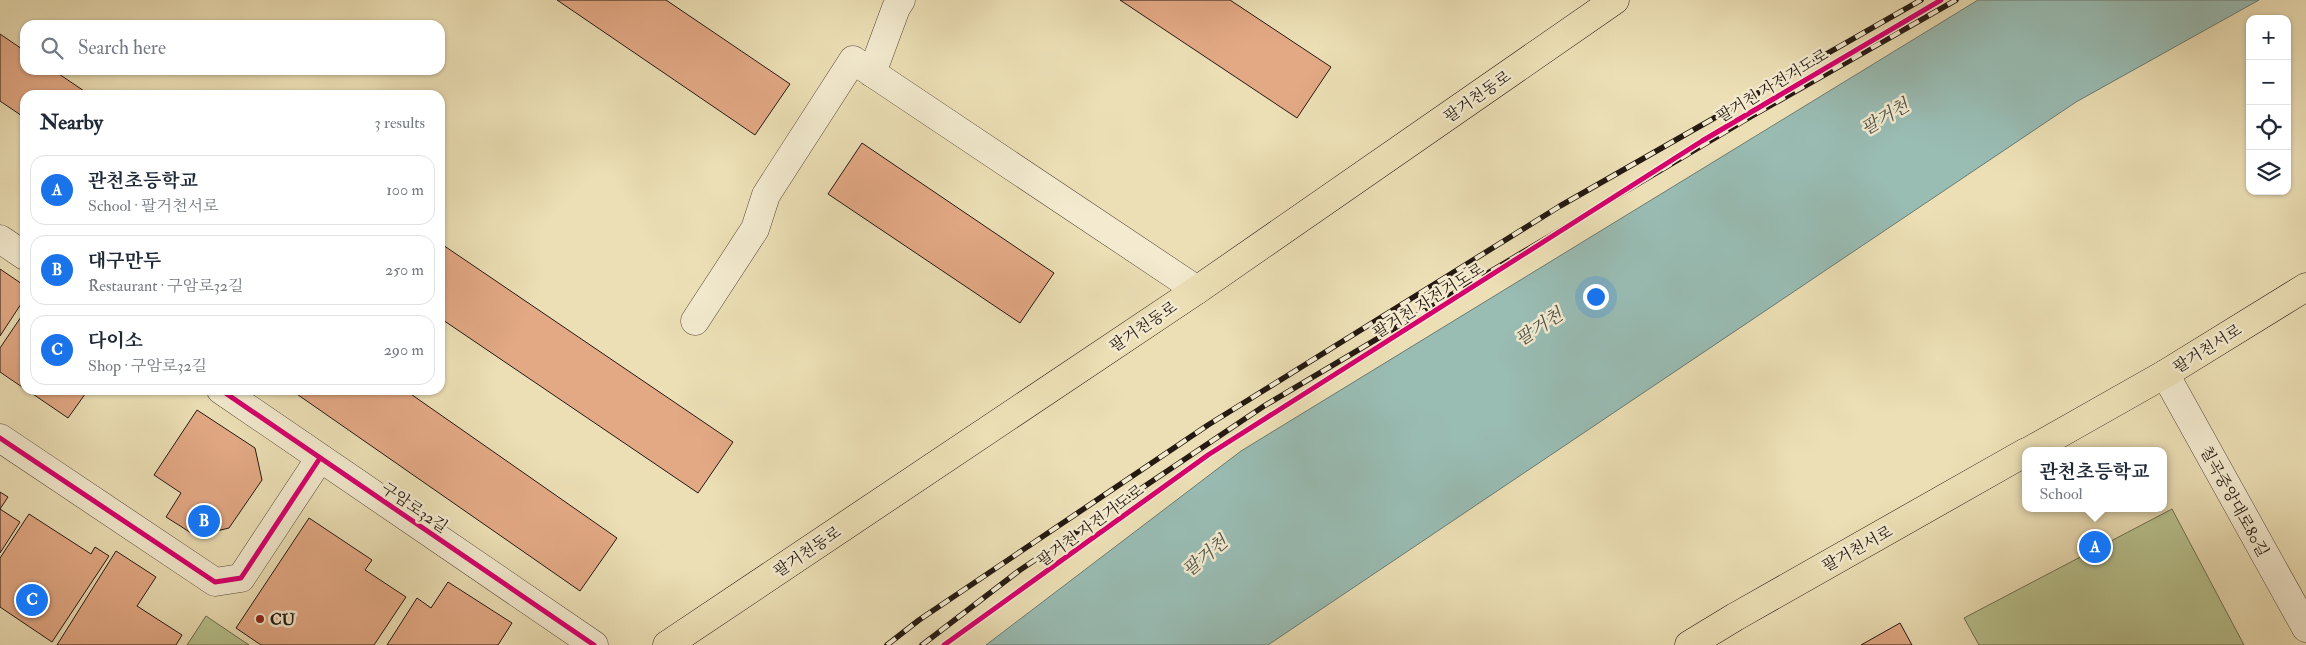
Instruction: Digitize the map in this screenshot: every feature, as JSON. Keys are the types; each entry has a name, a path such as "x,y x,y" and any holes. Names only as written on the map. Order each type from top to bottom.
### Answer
{"main road":[{"name":"팔거천동로","path":"667,645 1197,290 1616,0"},
{"name":"팔거천서로","path":"2037,447 2165,374 2306,287"},
{"name":"팔거천서로","path":"1690,645 1743,612 2022,455"}],"street":[{"path":"872,73 896,8 901,0"},
{"path":"696,321 754,229 766,196 853,60 1197,290"},
{"path":"0,239 20,253"},
{"name":"칠곡중앙대로80길","path":"2165,374 2306,628"},
{"name":"구암로32길","path":"228,395 594,645"},
{"path":"0,438 215,582 241,578 320,458"}],"green space":[{"path":"2172,509 2244,645 1979,645 1964,618"},
{"path":"206,616 249,645 187,645"}],"water":[{"name":"팔거천","path":"1978,0 2259,0 2076,102 1268,645 986,645 1241,451"}],"building":[{"path":"557,0 666,0 790,84 755,135"},
{"path":"1120,0 1230,0 1331,67 1297,118"},
{"path":"0,34 20,48 20,75 60,75 83,90 20,90 20,115 0,101"},
{"path":"862,143 1054,273 1020,323 828,194"},
{"path":"445,246 733,442 698,493 445,321"},
{"path":"0,269 20,283 20,306 0,336"},
{"path":"20,318 20,386 0,372 0,348"},
{"path":"34,395 84,395 68,418"},
{"path":"298,395 412,395 617,538 580,591"},
{"path":"197,410 255,448 262,480 229,528 196,536 166,517 181,493 154,475"},
{"path":"0,492 8,497 0,509"},
{"path":"0,509 20,522 0,553"},
{"path":"29,514 91,554 95,547 109,556 52,642 0,607 0,558"},
{"path":"309,518 372,560 365,570 406,597 374,645 261,645 236,628"},
{"path":"116,551 156,577 137,606 182,635 176,645 57,645"},
{"path":"448,582 512,623 498,645 387,645 417,598 431,608"},
{"path":"1900,623 1912,645 1861,645"}],"railway":[{"path":"887,645 919,620 1208,425 1560,206 1921,0"},
{"path":"922,645 1020,570 1264,406 1752,116 1956,0"}],"cycle path":[{"name":"팔거천 자전거도로","path":"944,645 1208,455 1702,141 1941,0"},
{"path":"228,395 594,645"},
{"path":"0,438 215,582 241,578 320,458"}],"place":[{"name":"대구만두","path":"204,521"},
{"name":"관천초등학교","path":"2095,547"},
{"name":"다이소","path":"32,600"},
{"name":"CU","path":"260,619"}]}
